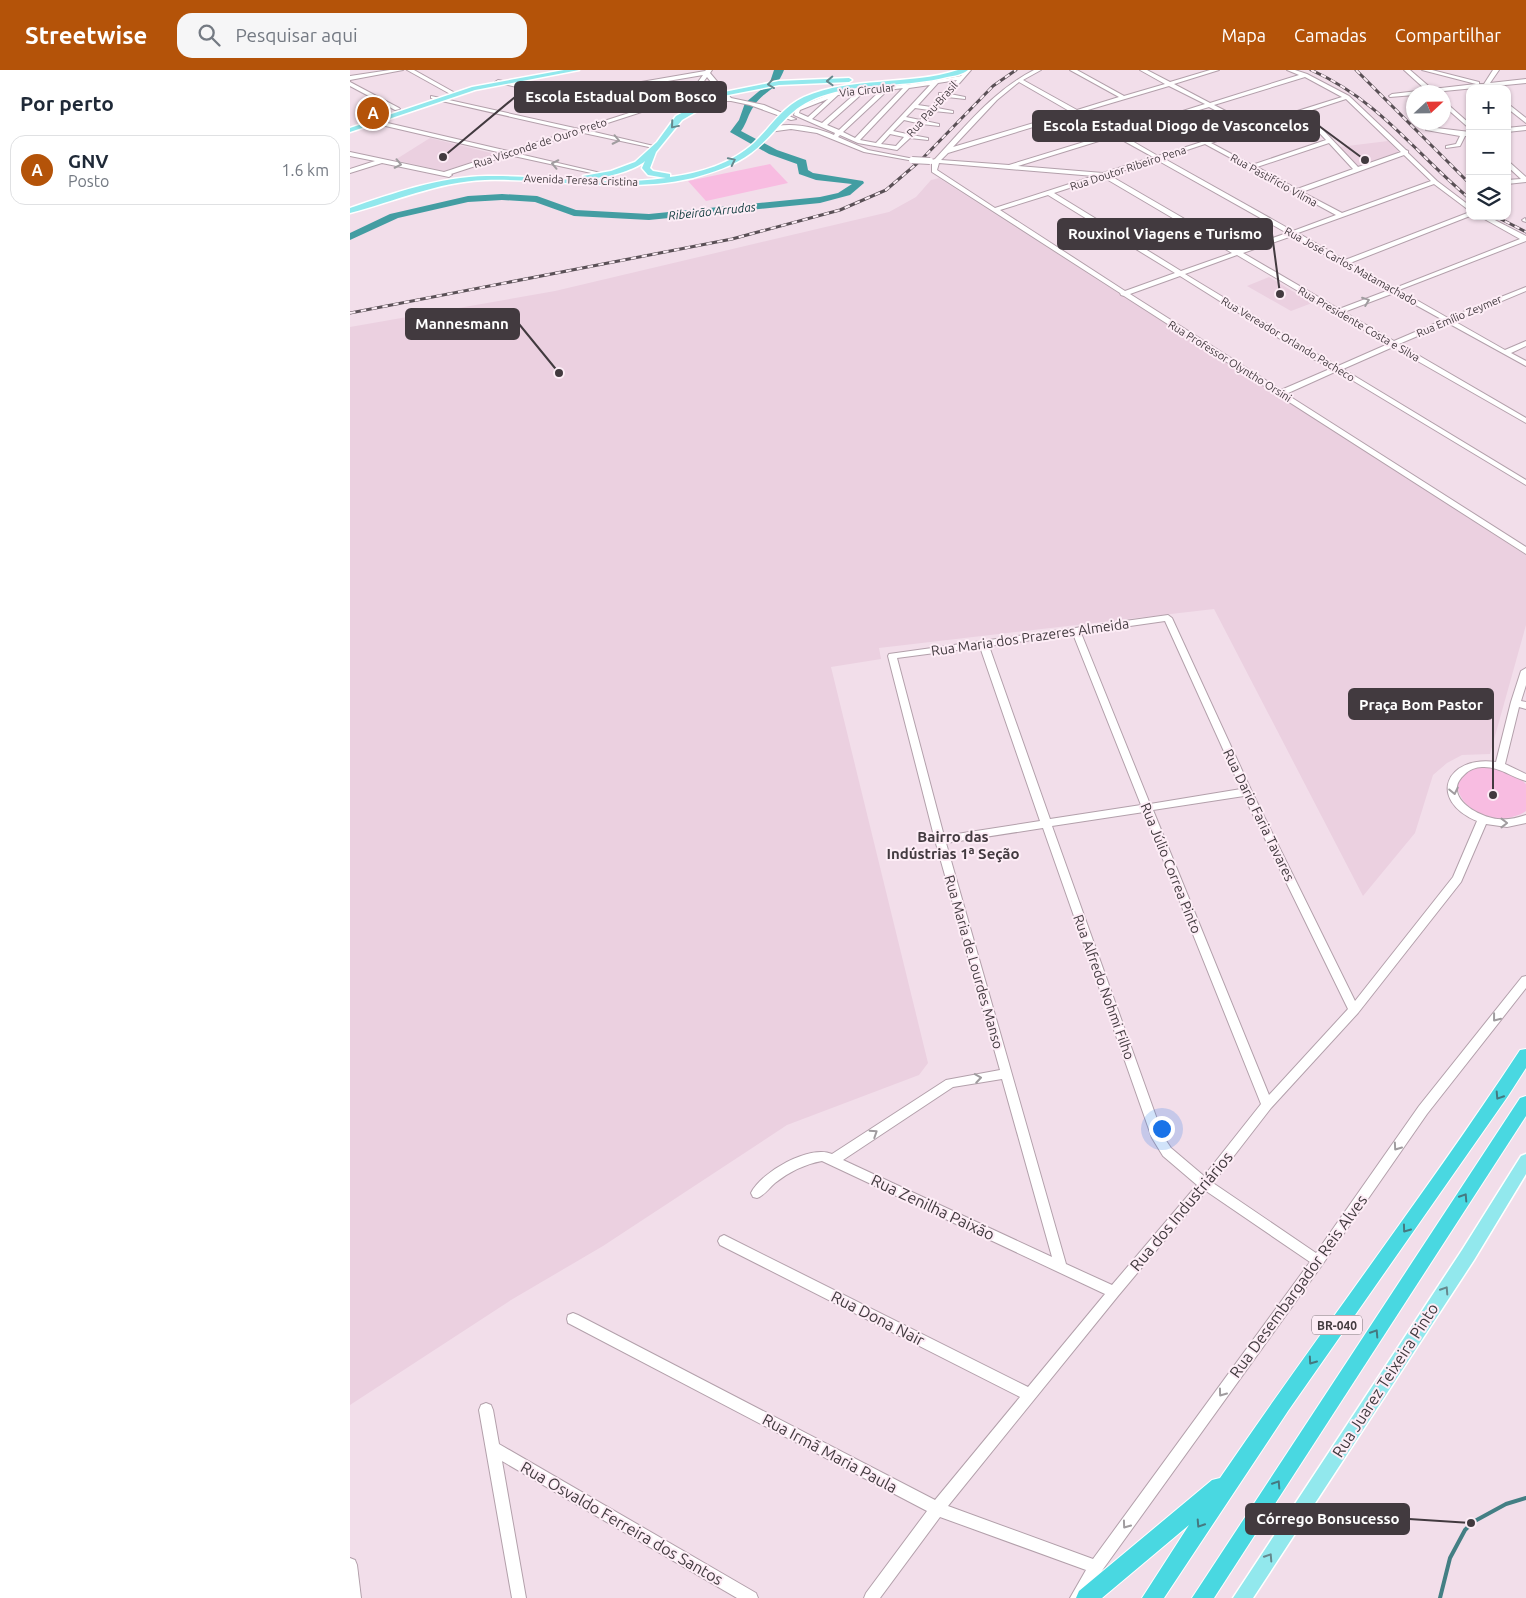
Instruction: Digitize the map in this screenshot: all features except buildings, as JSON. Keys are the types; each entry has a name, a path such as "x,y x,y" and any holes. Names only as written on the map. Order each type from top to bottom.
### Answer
{"highway":[{"name":"BR-040","path":"1152,1598 1231,1477 1325,1342 1474,1136 1526,1055"},
{"name":"BR-040","path":"1202,1598 1526,1103"},
{"path":"1086,1598 1231,1477"}],"main road":[{"path":"350,130 397,109 494,80 558,70"},
{"path":"452,93 498,82 576,70"},
{"name":"Avenida Teresa Cristina","path":"350,205 409,185 448,175 505,172 578,176 603,174 630,168 655,149 679,118 719,90 796,82 914,78 948,70"},
{"name":"Avenida Teresa Cristina","path":"350,211 414,190 454,180 519,178 633,184 680,178 716,168 748,152 782,115 794,104 806,98 842,88 920,81 965,72"},
{"path":"350,125 369,121 435,98"},
{"path":"655,149 646,168 656,174 680,178"},
{"name":"Rua Juarez Teixeira Pinto","path":"1242,1598 1468,1255 1526,1161"}],"street":[{"path":"350,78 400,70"},
{"path":"410,70 452,93"},
{"path":"933,161 947,150 990,103 1019,80 1038,70"},
{"path":"1073,70 1124,98"},
{"path":"1143,70 1254,128"},
{"path":"947,150 1216,70"},
{"path":"1290,70 1305,75 1347,96 1435,182 1466,206"},
{"path":"1407,70 1423,85"},
{"path":"1425,70 1480,85"},
{"path":"1488,85 1496,70"},
{"path":"565,97 707,72 719,90 730,99"},
{"name":"Rua Visconde de Ouro Preto","path":"448,175 506,154 692,94 707,72"},
{"name":"Via Circular","path":"808,120 796,114 798,109 836,94 864,89 937,82 965,72"},
{"name":"Rua Pau-Brasil","path":"877,145 897,148 965,72"},
{"path":"1006,168 1305,75"},
{"name":"Rua José Carlos Matamachado","path":"1019,80 1526,364"},
{"path":"498,82 636,112"},
{"path":"707,100 730,99 752,102 821,129 877,145 888,128 894,126 902,115 914,106 937,82"},
{"path":"1503,85 1526,82"},
{"path":"350,84 397,109"},
{"path":"856,140 908,86"},
{"path":"832,138 888,87"},
{"path":"769,130 791,127 821,129 864,89"},
{"path":"1451,90 1466,89"},
{"path":"928,92 963,98"},
{"path":"821,129 808,120 836,94 867,107 892,111"},
{"path":"1392,96 1406,94"},
{"name":"Rua Doutor Ribeiro Pena","path":"994,210 1254,128 1347,96"},
{"path":"435,98 655,149"},
{"path":"914,106 950,112"},
{"path":"1511,108 1526,121"},
{"path":"820,109 837,113 853,120 880,124"},
{"path":"1451,109 1466,123"},
{"path":"1303,112 1356,170"},
{"path":"902,115 921,122 937,125"},
{"path":"369,121 506,154 603,174"},
{"path":"888,128 908,135 926,138"},
{"path":"1511,130 1526,128"},
{"name":"Rua Presidente Costa e Silva","path":"821,129 832,138 866,151 912,160 1104,175 1526,421"},
{"path":"1447,130 1466,135 1458,145 1448,147"},
{"path":"1252,167 1330,141"},
{"name":"Rua Pastifício Vilma","path":"1207,143 1342,216"},
{"path":"1296,192 1406,152"},
{"path":"350,154 448,175"},
{"path":"350,171 382,161"},
{"name":"Rua Professor Olyntho Orsini","path":"933,161 934,171 1122,294 1282,393 1526,551"},
{"path":"1511,166 1526,180"},
{"path":"1511,182 1526,180"},
{"path":"1122,294 1435,182"},
{"name":"Rua Vereador Orlando Pacheco","path":"1050,192 1312,355 1339,369 1526,483"},
{"path":"1345,262 1466,216"},
{"path":"1490,220 1526,239"},
{"path":"1338,312 1526,239"},
{"name":"Rua Emílio Zeymer","path":"1282,393 1449,320 1526,289"},
{"path":"1506,352 1526,343"},
{"name":"Rua Maria dos Prazeres Almeida","path":"892,656 1168,618"},
{"name":"Rua Dario Faria Tavares","path":"1168,618 1247,792 1354,1010"},
{"name":"Rua Júlio Correa Pinto","path":"1076,631 1267,1105"},
{"name":"Rua Alfredo Nohmi Filho","path":"984,644 1158,1138 1167,1152 1205,1184 1318,1261"},
{"name":"Rua Maria de Lourdes Manso","path":"892,656 940,840 1061,1267"},
{"path":"1500,765 1526,671"},
{"path":"1516,702 1526,706"},
{"path":"1526,778 1500,765 1487,763 1470,765 1457,772 1452,780 1451,788 1457,802 1470,814 1482,820 1511,823 1526,818"},
{"path":"940,840 1247,792"},
{"name":"Rua dos Industriários","path":"871,1598 937,1509 1205,1184 1267,1105 1354,1010 1457,879 1482,820"},
{"name":"Rua Desembargador Reis Alves","path":"1077,1598 1096,1567 1318,1261 1423,1110 1526,980"},
{"path":"833,1160 950,1083 1006,1074"},
{"name":"Rua Zenilha Paixão","path":"757,1193 772,1178 803,1161 823,1156 1114,1292"},
{"name":"Rua Dona Nair","path":"724,1241 1031,1395"},
{"name":"Rua Irmã Maria Paula","path":"573,1319 937,1509 1096,1567"},
{"path":"486,1410 519,1598"},
{"name":"Rua Osvaldo Ferreira dos Santos","path":"493,1448 751,1598"},
{"path":"350,1565 354,1598"}],"shaded area":[{"path":"430,138 495,154 444,171 395,160"},
{"path":"1388,141 1400,153 1358,167 1339,147"},
{"path":"770,164 788,183 706,201 688,181"},
{"path":"939,178 1526,555 1526,625 1490,754 1462,755 1447,763 1433,775 1415,833 1363,896 1214,609 879,648 881,659 831,667 928,1063 919,1075 787,1125 603,1246 511,1300 350,1405 350,327 555,291 889,212 916,197 931,180"},
{"path":"1269,277 1312,303 1291,311 1247,286"},
{"path":"1476,767 1503,771 1515,776 1526,784 1526,811 1517,816 1495,818 1475,811 1466,804 1460,795 1457,785 1462,774"}],"waterway":[{"name":"Ribeirão Arrudas","path":"350,237 394,216 468,199 502,197 537,199 574,213 649,217 820,200 841,195 851,190 859,183 809,175 803,172 802,162 773,152 735,132 744,120 749,105 774,83 779,70"},
{"path":"1440,1598 1450,1558 1465,1530 1473,1522 1506,1504 1526,1498"}],"railway":[{"path":"350,313 732,239 840,210 886,190 921,160 993,86 1016,70"},
{"path":"1311,70 1335,83 1377,112 1466,195"},
{"path":"1356,70 1466,180"},
{"path":"1503,220 1526,232"}],"place":[{"name":"GNV","path":"373,113"},
{"name":"Escola Estadual Dom Bosco","path":"443,157"},
{"name":"Escola Estadual Diogo de Vasconcelos","path":"1365,160"},
{"name":"Rouxinol Viagens e Turismo","path":"1280,294"},
{"name":"Mannesmann","path":"559,373"},
{"name":"Praça Bom Pastor","path":"1493,795"},
{"name":"Córrego Bonsucesso","path":"1471,1523"}],"district":[{"name":"Bairro das Indústrias 1ª Seção","path":"953,844"}]}
